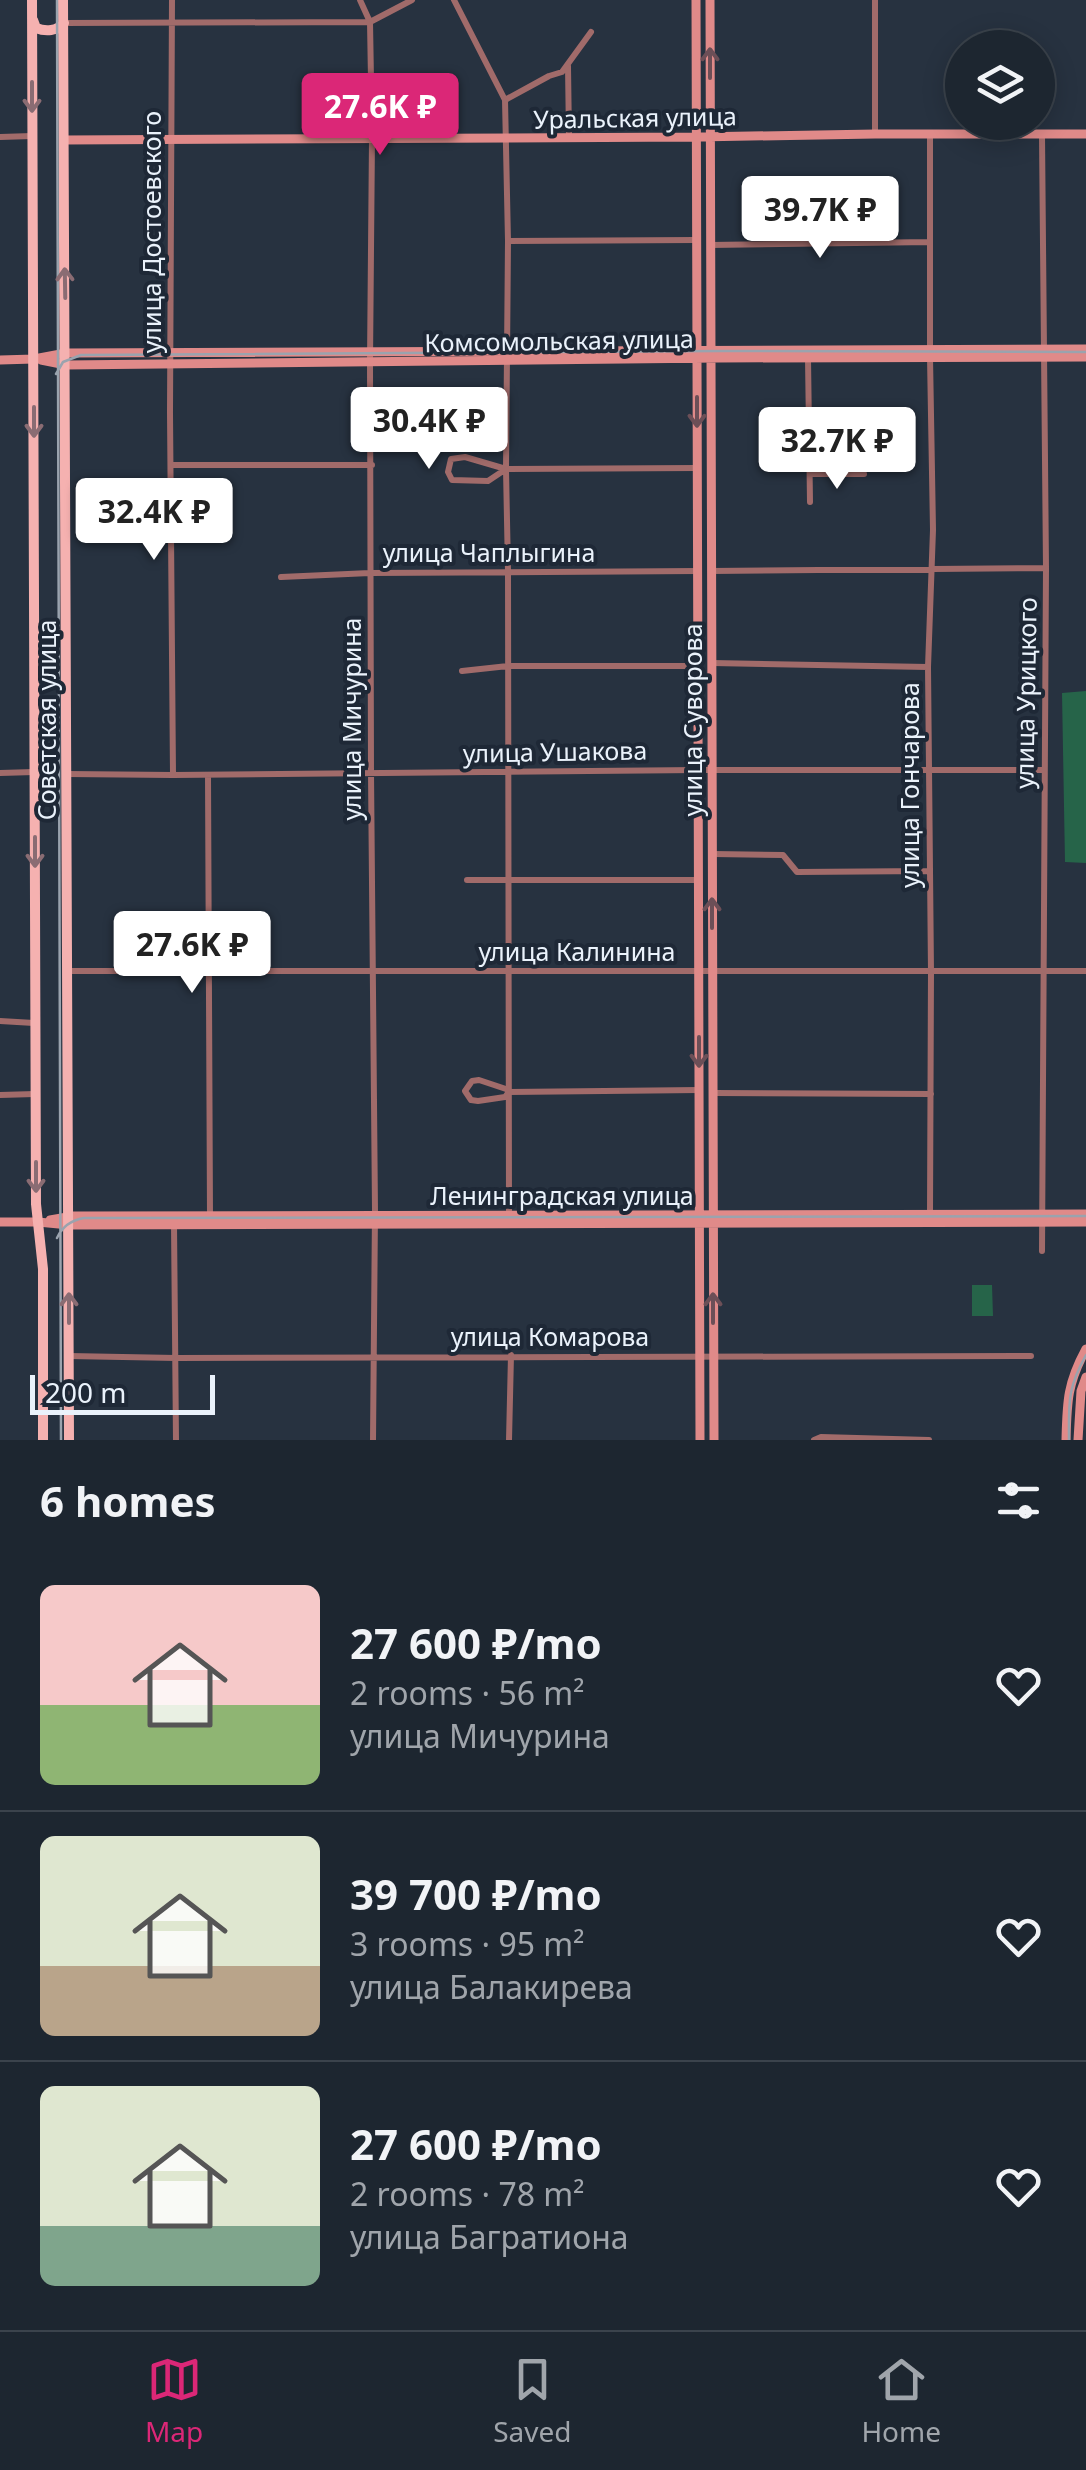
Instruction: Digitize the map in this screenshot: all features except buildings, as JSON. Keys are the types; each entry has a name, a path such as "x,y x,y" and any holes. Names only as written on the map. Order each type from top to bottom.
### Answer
{"main road":[{"name":"Советская улица","path":"32,0 36,1094 38,1222 43,1269 42,1440"},
{"name":"Советская улица","path":"63,0 68,1440"},
{"name":"улица Суворова","path":"696,0 700,1440"},
{"name":"улица Суворова","path":"710,0 714,1440"},
{"path":"32,19 41,30 57,29 64,23"},
{"name":"Уральская улица","path":"64,140 945,134"},
{"name":"Уральская улица","path":"1055,135 1086,134"},
{"name":"Комсомольская улица","path":"0,360 1043,353 1086,349"},
{"name":"Комсомольская улица","path":"711,354 808,358 930,353"},
{"name":"Комсомольская улица","path":"1043,353 1086,357"},
{"name":"Ленинградская улица","path":"713,1219 930,1214 1086,1222"},
{"name":"Ленинградская улица","path":"69,1221 174,1224 1042,1218 1086,1214"},
{"name":"Ленинградская улица","path":"0,1222 210,1216 700,1219"},
{"path":"1066,1440 1070,1382 1086,1350"},
{"path":"1078,1440 1081,1391 1086,1378"}],"street":[{"name":"улица Достоевского","path":"172,0 173,776"},
{"name":"улица Мичурина","path":"360,0 370,22 372,138 373,1440"},
{"path":"64,23 370,22 412,0"},
{"path":"454,0 505,100 507,138 509,1215"},
{"path":"875,0 876,134"},
{"path":"505,100 562,72 591,32"},
{"path":"568,65 568,138"},
{"name":"улица Гончарова","path":"930,134 930,1214"},
{"path":"0,136 32,136"},
{"name":"улица Урицкого","path":"1042,140 1046,568 1042,1251"},
{"path":"508,241 696,240"},
{"path":"710,245 930,242"},
{"path":"808,358 810,502"},
{"path":"506,469 488,481 452,480 448,472 451,458 506,469 697,468"},
{"path":"171,465 372,465"},
{"path":"810,474 864,474"},
{"path":"712,571 1046,568"},
{"name":"улица Чаплыгина","path":"281,577 698,571"},
{"path":"712,663 928,666"},
{"path":"462,671 508,666 698,666"},
{"name":"улица Ушакова","path":"66,774 1044,770"},
{"path":"0,772 35,772"},
{"path":"208,775 210,1216"},
{"path":"712,854 783,855 796,872 928,871"},
{"path":"467,880 699,880"},
{"name":"улица Калинина","path":"67,971 1086,971"},
{"path":"0,1021 36,1023"},
{"path":"509,1092 505,1097 478,1102 465,1091 479,1080 509,1092 700,1090"},
{"path":"714,1093 930,1094"},
{"path":"0,1095 36,1094"},
{"path":"174,1224 176,1440"},
{"name":"улица Комарова","path":"69,1356 1031,1356"},
{"path":"509,1440 510,1356"},
{"path":"814,1440 929,1440"}],"green space":[{"path":"1086,691 1086,863 1065,862 1062,693"},
{"path":"972,1285 992,1285 993,1316 972,1316"}],"tram line":[{"path":"57,0 61,1440"},
{"path":"56,374 63,362 81,355 1086,352"},
{"path":"57,1238 68,1225 84,1218 1086,1216"},
{"path":"1069,1440 1070,1396 1086,1355"}]}
